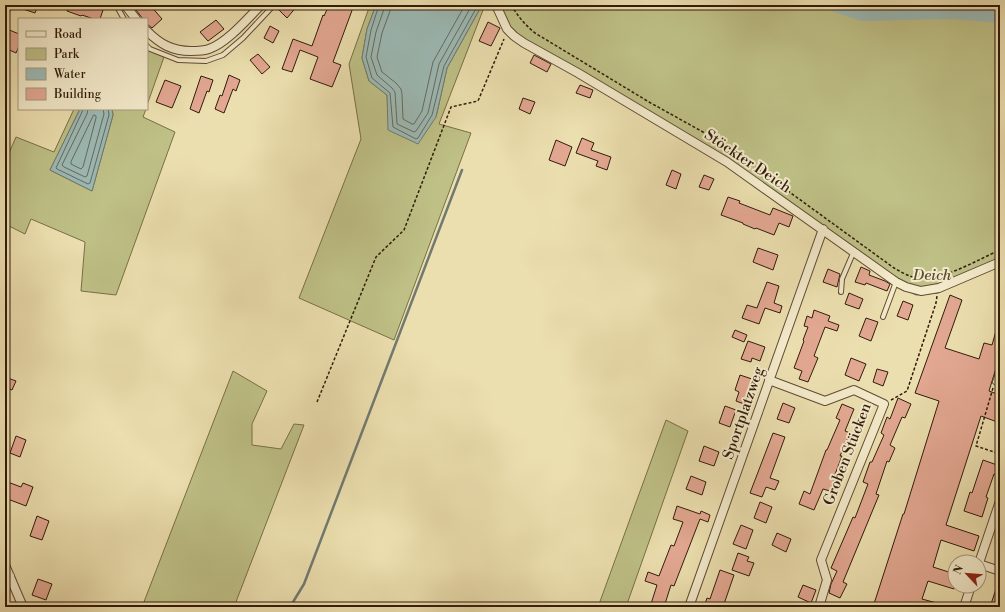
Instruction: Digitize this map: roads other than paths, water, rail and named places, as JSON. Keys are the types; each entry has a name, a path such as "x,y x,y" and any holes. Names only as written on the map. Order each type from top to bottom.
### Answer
{"street":[{"path":"5,11 8,5"},
{"path":"126,5 135,18"},
{"path":"148,32 154,38 167,46 182,51 200,51 219,44 237,30 261,5"},
{"name":"Stöckter Deich","path":"496,5 508,30 524,43 578,73 727,162 896,282 906,287 921,291 939,288 1000,262"},
{"name":"Sportplatzweg","path":"689,607 823,229"},
{"name":"Groben Stücken","path":"769,380 824,401 854,390 884,404 821,560 827,580 819,607"},
{"path":"982,554 1000,501"},
{"path":"5,565 23,607"},
{"path":"987,567 1000,571"},
{"path":"5,589 10,576"},
{"path":"964,607 968,594"}],"lane":[{"path":"116,5 123,18"},
{"path":"148,47 178,60 206,61 223,55 243,38 274,5"},
{"path":"841,292 842,279 854,251"},
{"path":"883,317 896,282"},
{"path":"995,382 1000,366"}],"water":[{"path":"376,5 482,5 447,68 436,117 418,144 388,130 387,95 369,81 362,58 367,29"},
{"path":"80,110 112,110 113,115 92,191 50,170"}],"waterway":[{"path":"838,5 862,13 952,11 1000,15"},
{"path":"290,607 304,584 462,170"}],"park label":[{"name":"Deich","path":"932,275"}]}
